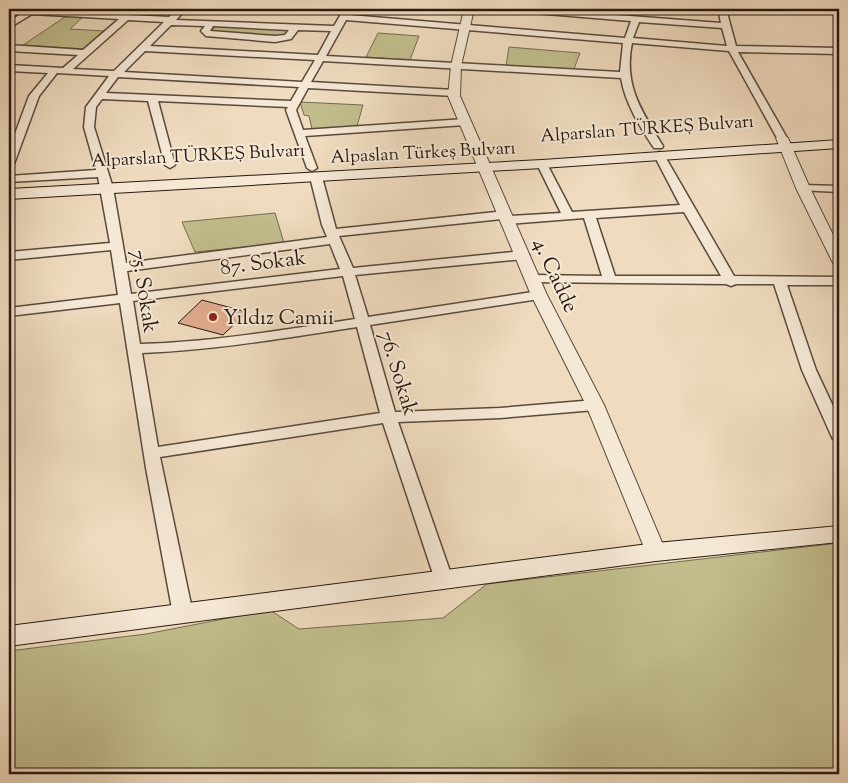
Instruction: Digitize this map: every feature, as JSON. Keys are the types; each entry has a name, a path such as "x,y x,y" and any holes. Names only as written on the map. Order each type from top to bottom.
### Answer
{"main road":[{"name":"Alparslan TÜRKEŞ Bulvarı","path":"784,143 839,136"},
{"name":"Alpaslan Türkeş Bulvarı","path":"9,194 104,180 314,172 484,162 542,164 659,151 784,143 839,144"},
{"name":"Alparslan TÜRKEŞ Bulvarı","path":"484,162 659,151"},
{"name":"Alparslan TÜRKEŞ Bulvarı","path":"9,185 104,180"},
{"path":"9,636 656,552 839,534"}],"street":[{"name":"75. Sokak","path":"182,9 116,75 91,107 89,127 104,180 118,246 120,268 152,453 183,614"},
{"name":"4. Cadde","path":"469,9 457,64 454,93 539,294 596,405 656,552"},
{"path":"510,9 606,12 636,18 726,26"},
{"path":"722,9 732,50 784,143 803,188 838,257"},
{"path":"9,10 32,10 113,17 124,13 171,21 335,29"},
{"path":"9,25 32,10"},
{"path":"9,164 34,96 59,71 86,53 124,13"},
{"path":"100,96 292,104 306,85 345,13 464,26 732,50 839,51"},
{"path":"636,18 627,40 624,75 633,105 688,208 731,282"},
{"path":"211,24 206,33 275,39 288,37 296,27"},
{"path":"9,48 86,53"},
{"path":"143,48 457,64 624,75"},
{"path":"9,68 454,93"},
{"path":"152,98 170,166"},
{"name":"76. Sokak","path":"292,104 291,110 314,172 332,236 348,272 390,417 444,580"},
{"path":"299,133 465,122"},
{"path":"542,164 568,216"},
{"path":"9,179 104,180"},
{"path":"803,188 839,189"},
{"path":"120,268 332,236 506,218 589,215 688,208"},
{"path":"589,215 610,280"},
{"path":"9,256 118,246"},
{"name":"87. Sokak","path":"9,312 348,272 523,255"},
{"path":"533,279 731,282 839,281"},
{"path":"779,281 809,370 839,435"},
{"path":"134,349 217,344 539,294"},
{"path":"152,453 390,417 500,413 596,405"}],"shaded area":[{"path":"68,15 84,16 70,29 104,31 84,49 23,45"},
{"path":"215,26 291,28 283,37 211,32"},
{"path":"378,33 419,36 410,60 366,57"},
{"path":"509,47 580,53 574,69 506,66"},
{"path":"300,102 363,105 357,126 312,129 309,116 304,115"},
{"path":"275,213 284,243 195,252 182,222"},
{"path":"839,543 839,774 9,774 9,651 146,634 270,610 299,629 443,618 487,584"}],"building":[{"name":"Yıldız Camii","path":"202,300 247,312 223,335 178,323"}],"place":[{"name":"Yıldız Camii","path":"213,317"}]}
